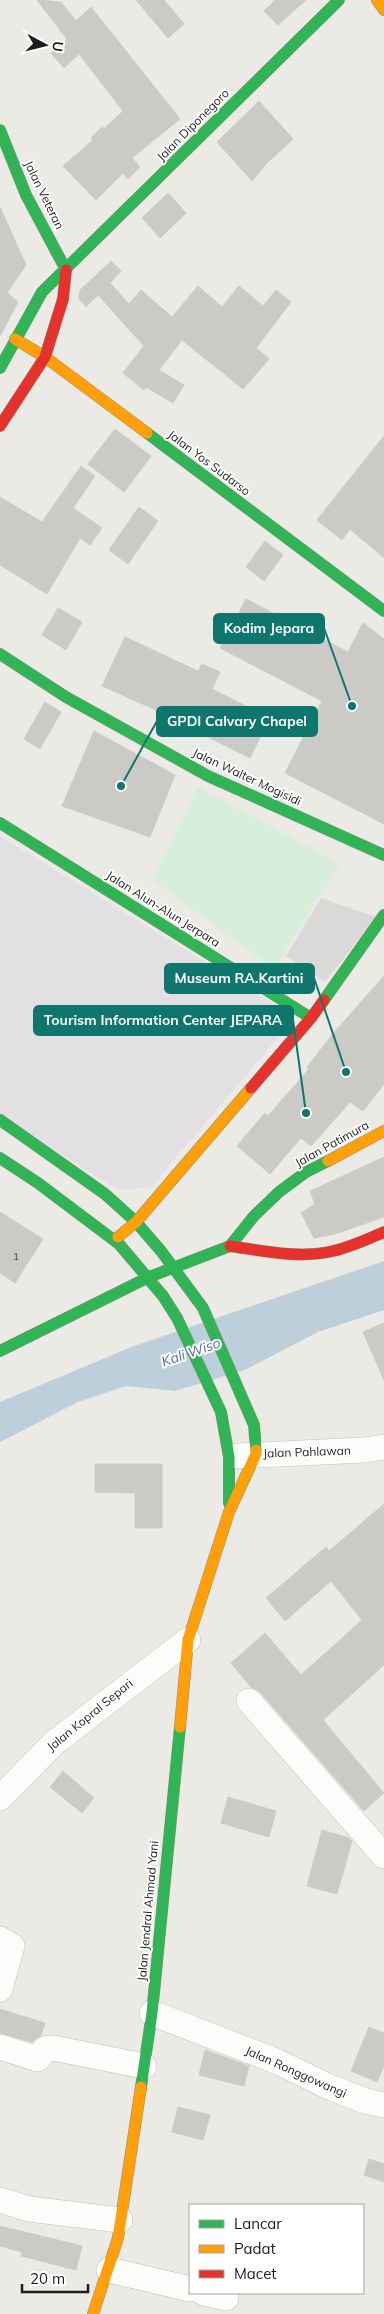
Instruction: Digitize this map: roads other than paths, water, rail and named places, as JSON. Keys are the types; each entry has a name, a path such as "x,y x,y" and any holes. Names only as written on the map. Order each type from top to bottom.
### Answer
{"main road":[{"name":"Jalan Diponegoro","path":"0,368 42,292 339,0"},
{"path":"376,0 384,10"},
{"name":"Jalan Veteran","path":"0,130 26,195 66,270"},
{"path":"0,426 45,357 63,299 66,270"},
{"name":"Jalan Yos Sudarso","path":"15,339 45,357 384,612"},
{"name":"Jalan Walter Mogisidi","path":"0,654 66,697 208,776 384,855"},
{"name":"Jalan Alun-Alun Jerpara","path":"0,823 311,1018"},
{"path":"114,1240 136,1222 311,1018 384,915"},
{"name":"Jalan Jendral Ahmad Yani","path":"0,1120 81,1176 136,1222 175,1268 203,1308 254,1425 256,1454 229,1512 188,1640 152,2013 118,2238 93,2314"},
{"name":"Jalan Patimura","path":"0,1351 149,1278 230,1246 254,1216 279,1192 306,1172 384,1130"},
{"name":"Jalan Jendral Ahmad Yani","path":"0,1158 38,1183 114,1240 149,1278 177,1318 221,1412 229,1457 229,1512"},
{"path":"230,1246 283,1254 317,1253 355,1244 384,1232"}],"street":[{"name":"Jalan Pahlawan","path":"229,1457 256,1454 364,1450 384,1447"},
{"name":"Jalan Kopral Separi","path":"0,1798 54,1743 188,1640"},
{"path":"249,1701 384,1856"},
{"path":"0,1939 12,1946 0,1989"},
{"name":"Jalan Ronggowangi","path":"152,2013 276,2061 326,2086 365,2101 384,2105"},
{"path":"0,2047 38,2059 45,2048 53,2048 144,2066"},
{"path":"0,2200 29,2209 120,2220"},
{"path":"109,2270 189,2290"}],"water":[{"name":"Kali Wiso","path":"384,1261 384,1310 318,1332 245,1370 175,1391 126,1386 78,1402 0,1442 0,1402 134,1346"}],"place":[{"name":"Kodim Jepara","path":"352,706"},
{"name":"GPDI Calvary Chapel","path":"121,786"},
{"name":"Museum RA.Kartini","path":"346,1072"},
{"name":"Tourism Information Center JEPARA","path":"306,1113"}]}
